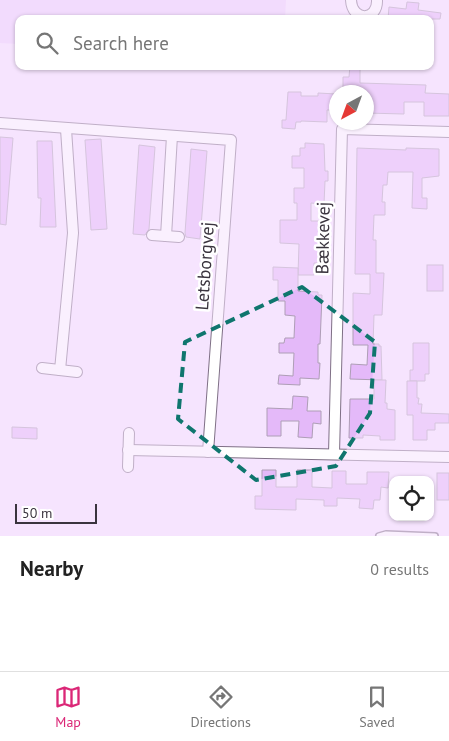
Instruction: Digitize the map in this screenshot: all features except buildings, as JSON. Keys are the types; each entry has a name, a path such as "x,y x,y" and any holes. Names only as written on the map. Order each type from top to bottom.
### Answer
{"street":[{"path":"351,0 353,10 361,15"},
{"path":"370,15 378,6 377,0"},
{"name":"Letsborgvej","path":"0,123 231,140 208,452"},
{"path":"60,370 72,233 66,129"},
{"name":"Bækkevej","path":"334,454 342,129 449,132"},
{"path":"166,236 172,136"},
{"name":"Letsborgvej","path":"152,234 179,237"},
{"path":"42,368 78,372"},
{"path":"128,433 128,467"},
{"path":"128,450 449,457"}],"lane":[{"path":"379,536 386,534 435,536"}],"highlighted area":[{"path":"302,287 375,342 370,413 336,466 256,480 178,419 185,342"}],"shaded area":[{"path":"0,0 286,0 285,15 15,15 15,44 0,43"}]}
